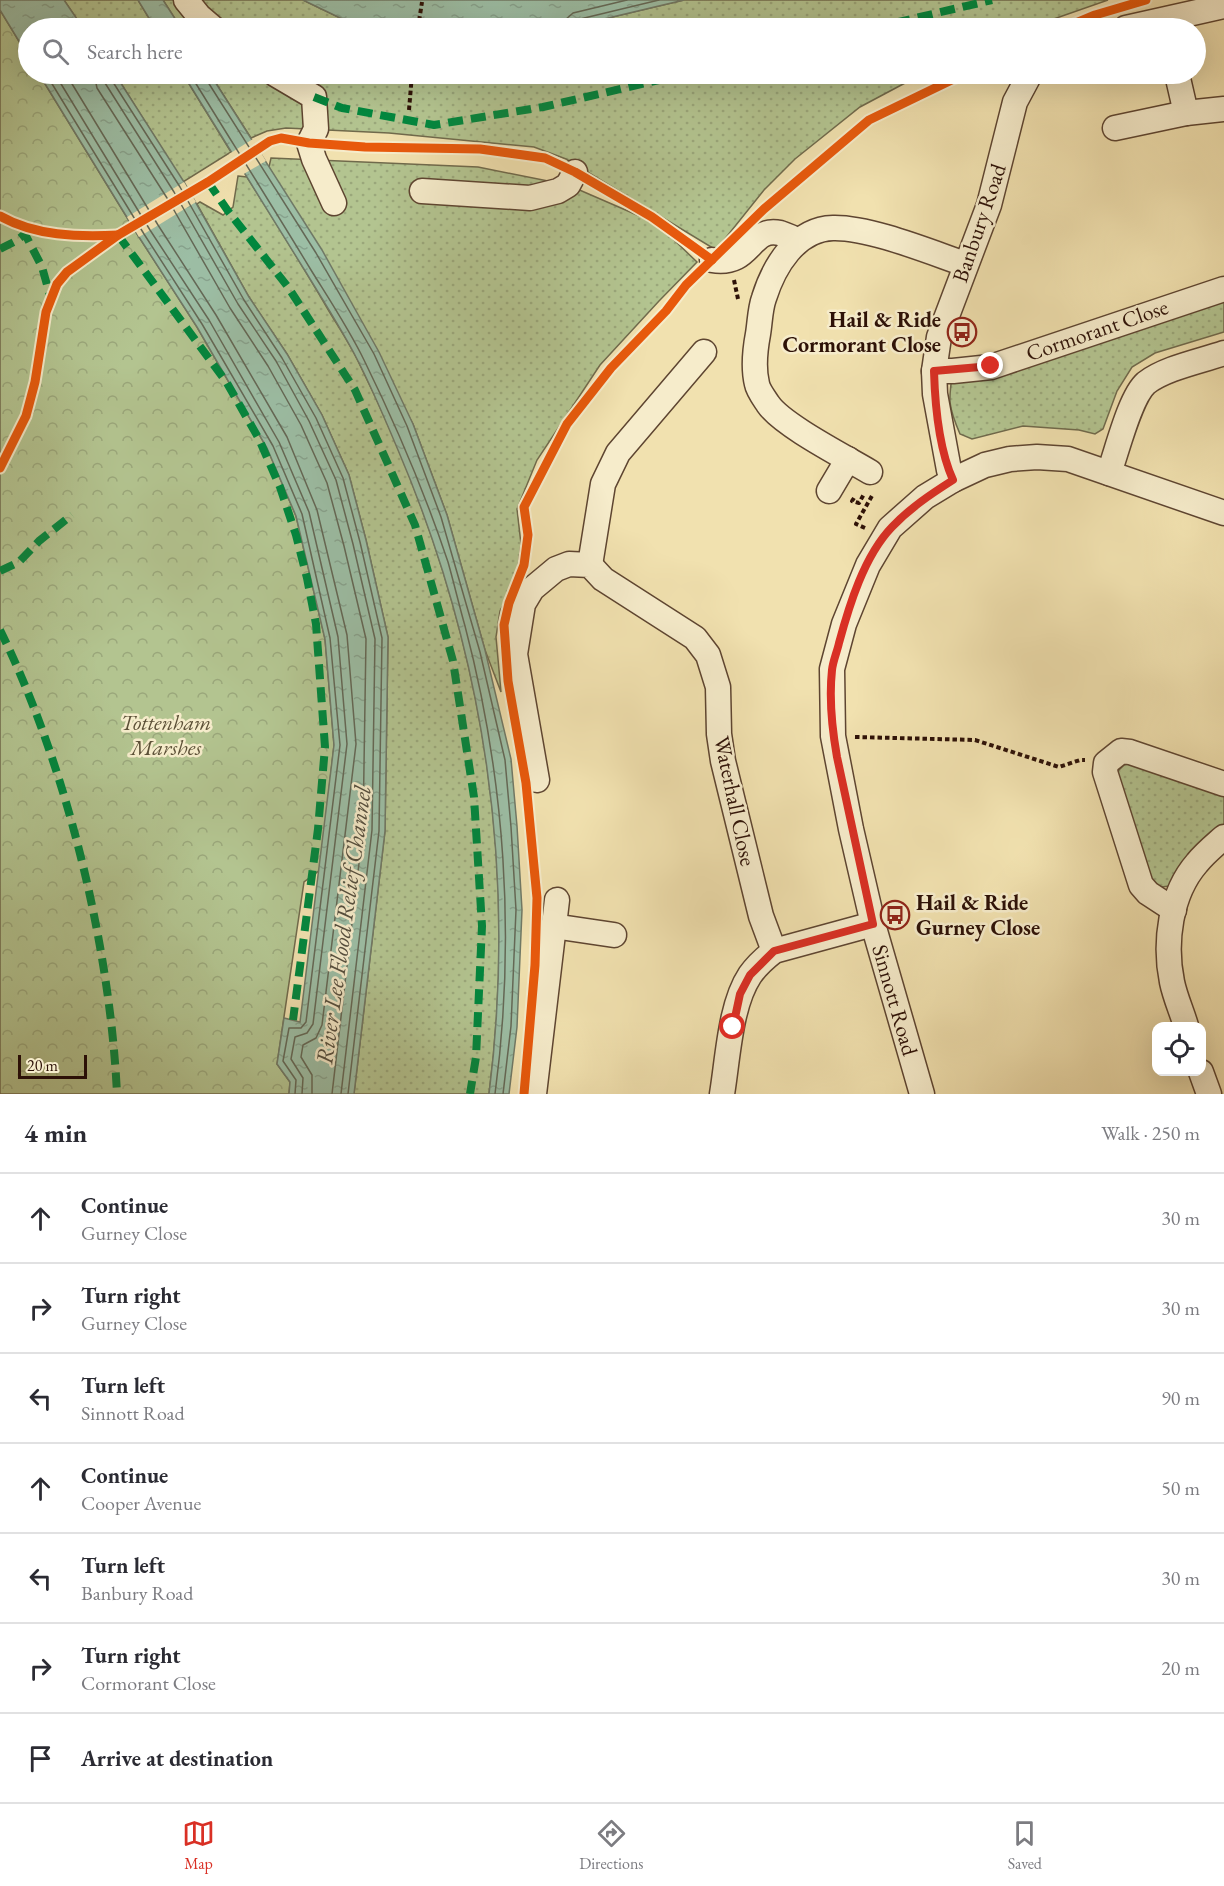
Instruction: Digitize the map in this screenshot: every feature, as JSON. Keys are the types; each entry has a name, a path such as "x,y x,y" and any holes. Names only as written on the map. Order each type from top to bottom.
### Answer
{"street":[{"path":"186,0 201,18"},
{"path":"1185,18 1224,6"},
{"path":"292,84 314,97 316,129 309,143 334,203"},
{"name":"Banbury Road","path":"953,480 938,420 934,371 939,337 988,205 1015,102 1025,84"},
{"path":"1179,84 1186,113"},
{"path":"1115,128 1186,113 1224,108"},
{"path":"422,191 530,198 558,191 568,185 575,172"},
{"path":"872,482 848,459 787,422 770,406 757,385 754,364 763,299 777,268 790,248 814,231 849,228 965,264"},
{"path":"712,260 721,262 736,259 766,234 780,233 798,241"},
{"name":"Cormorant Close","path":"934,371 991,366 1224,289"},
{"path":"532,786 515,654 524,604 532,589 556,569 569,564 590,565 603,484 618,453 704,352"},
{"path":"1109,472 1138,393 1147,383 1161,375 1224,353"},
{"name":"Sinnott Road","path":"922,1094 873,924 833,736 832,669 844,624 859,582 884,536 925,497 953,480 985,465 1010,459 1037,457 1068,459 1224,513"},
{"path":"829,491 848,459"},
{"name":"Waterhall Close","path":"590,565 603,579 695,638 708,656 718,687 719,734 723,761 761,916 774,951"},
{"path":"1174,910 1148,893 1141,885 1105,772 1106,763 1121,751 1130,752 1224,784"},
{"path":"1185,1022 1172,983 1169,958 1174,910 1184,884 1196,864 1224,837"},
{"path":"534,1094 557,900"},
{"path":"722,1094 740,994 750,975 774,951 873,924"},
{"path":"554,926 614,934"},
{"path":"1203,1076 1209,1094"}],"path":[{"path":"420,18 422,2"},
{"path":"409,110 411,84"},
{"path":"872,482 859,503 852,501 872,482"},
{"path":"872,482 856,524 884,536"},
{"path":"857,737 975,740 1059,767 1080,760"},
{"path":"532,786 535,880"}],"green space":[{"path":"64,0 138,0 149,18 76,18"},
{"path":"163,0 303,0 340,18 175,18"},
{"path":"684,0 1108,0 1057,18 608,18"},
{"name":"Tottenham Marshes","path":"0,10 18,40 18,84 45,84 197,327 267,448 296,516 325,639 334,745 320,870 304,882 277,1064 290,1082 289,1094 0,1094"},
{"path":"121,84 189,84 231,152 183,182"},
{"path":"216,84 903,84 860,107 795,159 764,190 716,250 566,159 534,147 389,133 286,128 267,131 251,138"},
{"path":"271,158 478,167 568,185 644,218 673,239 697,262 600,365 537,460 517,509 521,544 516,582 500,611 496,637 501,692 485,650 447,515 413,424 269,167"},
{"path":"238,176 247,177 358,361 398,448 432,537 459,627 479,718 492,810 499,904 498,998 489,1094 354,1094 385,831 388,637 349,475 322,415 287,354 249,297 197,204 200,202 223,215 233,207"},
{"path":"1224,289 1224,332 1155,353 1132,367 1117,391 1103,429 1095,434 1079,430 1023,426 972,439 960,434 950,403 953,371"},
{"path":"1125,764 1140,764 1224,792 1224,827 1170,886 1152,888 1117,772"}],"water":[{"path":"0,0 64,0 76,18 18,18 18,40 0,10"},
{"path":"138,0 163,0 175,18 149,18"},
{"path":"303,0 684,0 608,18 340,18"},
{"name":"River Lee Flood Relief Channel","path":"45,84 121,84 184,182 249,297 287,354 322,415 349,475 388,637 385,831 354,1094 289,1094 290,1082 277,1064 284,1018 300,1022 334,745 325,639 296,516 267,448 197,327"},
{"path":"189,84 216,84 322,250 379,352 413,424 447,515 485,650 511,759 522,910 517,1027 509,1094 489,1094 497,1011 499,929 495,847 487,766 472,685 453,606 428,527 383,415 351,348"}],"pier":[{"path":"253,139 266,161 242,175 229,154"},
{"path":"184,182 196,202 139,237 127,217"}],"marked path":[{"path":"916,18 992,0"},
{"path":"314,97 342,108 434,125 543,107 642,84"},
{"path":"208,182 288,287 355,390 415,525 453,661 474,797 482,926 476,1057 470,1094"},
{"path":"25,228 25,234 42,267 51,299"},
{"path":"0,249 25,234"},
{"path":"118,235 227,383 259,439 280,487 307,578 316,624 325,747 318,829 293,1020"},
{"path":"0,571 19,562 39,541 72,515"},
{"path":"0,630 24,682 45,738 81,856 105,977 113,1036 117,1094"}],"cycle path":[{"path":"1088,18 1146,0"},
{"path":"524,1094 535,965 537,898 526,783 508,681 504,625 509,603 524,565 528,535 524,507 567,424 611,368 666,311 686,285 764,209 869,120 943,84"},
{"path":"0,468 26,416 35,382 46,312 57,284 67,272 118,235 208,182 270,141 281,138 309,143 365,147 480,149 545,158 575,172 652,217 712,260"},
{"path":"0,216 28,228 57,234 118,235"}],"place":[{"name":"Hail & Ride Cormorant Close","path":"962,332"},
{"name":"Hail & Ride Gurney Close","path":"895,915"}],"route":[{"path":"733,1027 740,994 750,975 774,951 873,924 833,736 832,669 844,624 859,582 884,536 925,497 953,480 938,420 934,371 991,366"}]}
